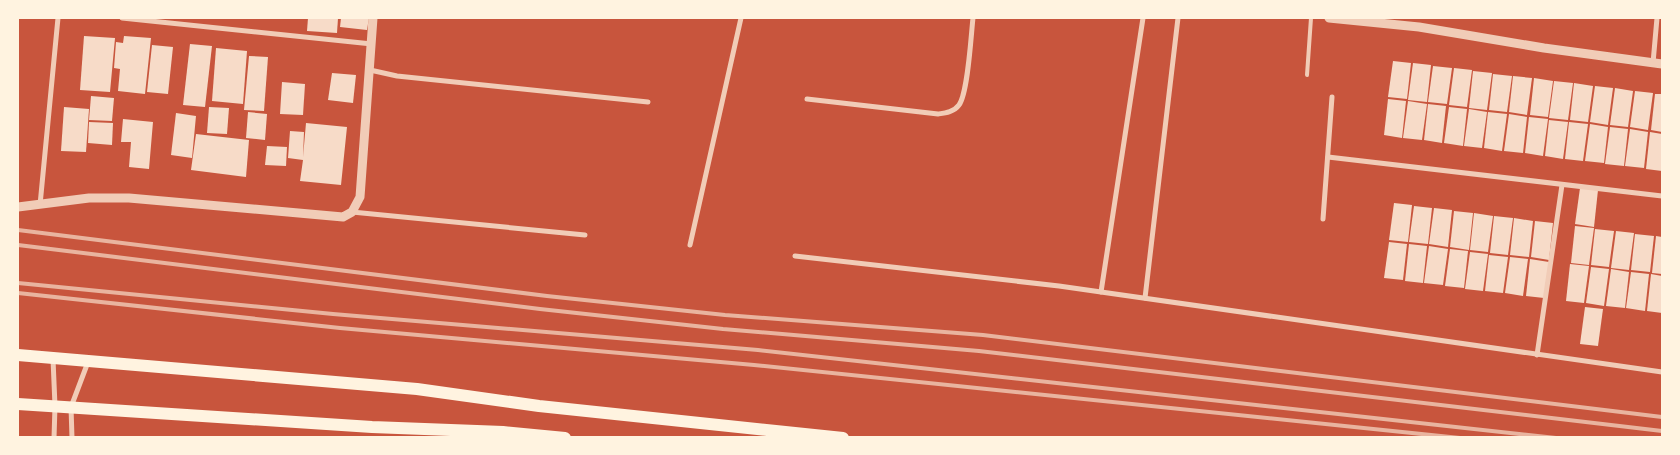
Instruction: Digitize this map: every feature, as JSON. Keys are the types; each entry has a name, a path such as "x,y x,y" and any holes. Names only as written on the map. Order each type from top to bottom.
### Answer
{"main road":[{"path":"18,355 417,389 549,407 843,438"},
{"path":"18,404 372,430 503,432 565,438"}],"street":[{"path":"40,205 58,18"},
{"path":"122,18 372,44"},
{"path":"18,207 89,198 129,198 344,217 352,212 360,197 373,18"},
{"path":"690,245 741,18"},
{"path":"807,99 938,114 950,112 959,105 964,92 973,18"},
{"path":"1101,292 1143,18"},
{"path":"1145,298 1178,18"},
{"path":"1329,18 1419,27 1544,48 1658,64 1657,18"},
{"path":"370,70 397,76 648,102"},
{"path":"1323,219 1332,98"},
{"path":"1328,157 1662,196"},
{"path":"1537,355 1562,184"},
{"path":"352,212 585,235"},
{"path":"794,256 1101,292 1662,372"},
{"path":"53,359 56,406 54,438"},
{"path":"72,438 71,407 88,362"}],"lane":[{"path":"1307,75 1310,18"}],"building":[{"path":"308,18 338,18 337,33 307,31"},
{"path":"341,18 369,18 367,30 340,27"},
{"path":"84,36 115,38 110,92 80,90"},
{"path":"124,36 151,38 145,94 118,91 120,69 114,68 116,42 123,43"},
{"path":"190,44 212,46 205,107 183,105"},
{"path":"152,45 173,47 168,94 147,92"},
{"path":"216,48 247,51 243,104 212,101"},
{"path":"249,56 268,57 264,111 244,110"},
{"path":"1393,61 1411,63 1407,99 1388,97"},
{"path":"1413,63 1431,65 1427,102 1408,100"},
{"path":"1433,66 1452,68 1447,104 1428,102"},
{"path":"1454,68 1472,70 1467,107 1449,105"},
{"path":"1473,71 1492,73 1487,110 1469,108"},
{"path":"332,73 356,75 353,103 328,100"},
{"path":"1493,74 1512,76 1507,112 1489,110"},
{"path":"1513,76 1532,78 1527,115 1509,112"},
{"path":"1534,78 1553,81 1548,117 1530,115"},
{"path":"1554,81 1573,83 1568,120 1549,118"},
{"path":"282,82 305,84 303,115 280,114"},
{"path":"1574,83 1593,86 1588,122 1570,120"},
{"path":"1595,86 1613,88 1608,125 1590,122"},
{"path":"1615,88 1633,91 1628,127 1610,125"},
{"path":"1635,91 1653,93 1648,130 1630,127"},
{"path":"1655,94 1662,94 1662,132 1651,130"},
{"path":"91,96 114,98 112,121 89,120"},
{"path":"1388,99 1406,101 1402,138 1384,135"},
{"path":"1408,101 1427,104 1422,140 1403,138"},
{"path":"1428,104 1446,106 1442,143 1424,140"},
{"path":"64,107 89,109 86,152 61,151"},
{"path":"209,107 229,108 227,134 207,133"},
{"path":"1449,107 1467,109 1463,146 1444,143"},
{"path":"1469,109 1487,112 1482,148 1464,146"},
{"path":"248,112 267,114 265,140 246,138"},
{"path":"1488,112 1507,114 1502,151 1484,148"},
{"path":"176,113 196,116 192,158 171,155"},
{"path":"1509,114 1527,117 1523,153 1504,151"},
{"path":"1529,117 1548,119 1543,156 1525,153"},
{"path":"123,119 153,122 149,169 129,167 131,142 121,142"},
{"path":"1549,120 1568,122 1563,159 1545,156"},
{"path":"89,122 113,123 112,145 88,143"},
{"path":"1569,122 1588,124 1583,161 1565,159"},
{"path":"306,123 347,127 341,185 300,181 303,160 288,158 290,131 304,132 303,157"},
{"path":"1590,124 1608,127 1604,163 1585,161"},
{"path":"1610,127 1628,129 1624,166 1605,164"},
{"path":"1630,129 1648,132 1644,168 1625,166"},
{"path":"1650,132 1662,134 1662,171 1646,169"},
{"path":"196,134 249,140 246,177 191,170"},
{"path":"267,146 287,147 286,166 265,165"},
{"path":"1580,188 1598,190 1594,227 1575,224"},
{"path":"1394,203 1412,205 1408,242 1389,240"},
{"path":"1414,206 1432,208 1428,244 1409,242"},
{"path":"1434,208 1452,210 1448,247 1429,244"},
{"path":"1454,211 1473,213 1469,250 1450,247"},
{"path":"1474,213 1493,216 1488,252 1470,250"},
{"path":"1494,216 1513,218 1508,255 1490,253"},
{"path":"1514,218 1533,221 1529,257 1510,255"},
{"path":"1535,221 1553,223 1549,260 1531,257"},
{"path":"1575,226 1594,228 1589,265 1571,263"},
{"path":"1595,229 1614,231 1609,267 1591,265"},
{"path":"1616,231 1634,233 1629,270 1611,268"},
{"path":"1635,234 1654,236 1650,272 1631,270"},
{"path":"1656,236 1662,237 1662,274 1652,273"},
{"path":"1389,242 1407,244 1403,280 1384,278"},
{"path":"1409,244 1427,246 1423,283 1405,281"},
{"path":"1429,246 1448,249 1443,285 1424,283"},
{"path":"1450,249 1468,251 1464,288 1445,286"},
{"path":"1470,252 1488,254 1483,291 1465,289"},
{"path":"1489,255 1508,257 1503,293 1485,291"},
{"path":"1510,257 1528,259 1523,296 1505,293"},
{"path":"1530,259 1549,262 1544,298 1526,296"},
{"path":"1570,264 1589,266 1584,303 1566,301"},
{"path":"1591,267 1609,269 1604,306 1586,303"},
{"path":"1611,269 1629,272 1625,308 1606,306"},
{"path":"1631,272 1649,274 1645,311 1626,308"},
{"path":"1651,274 1662,276 1662,313 1647,311"},
{"path":"1585,307 1603,309 1598,346 1580,344"}],"railway":[{"path":"18,230 547,296 725,315 983,335 1662,417"},
{"path":"18,245 540,309 723,329 979,351 1662,431"},
{"path":"18,283 333,314 758,350 1556,438"},
{"path":"18,293 340,328 754,365 1460,438"}]}
